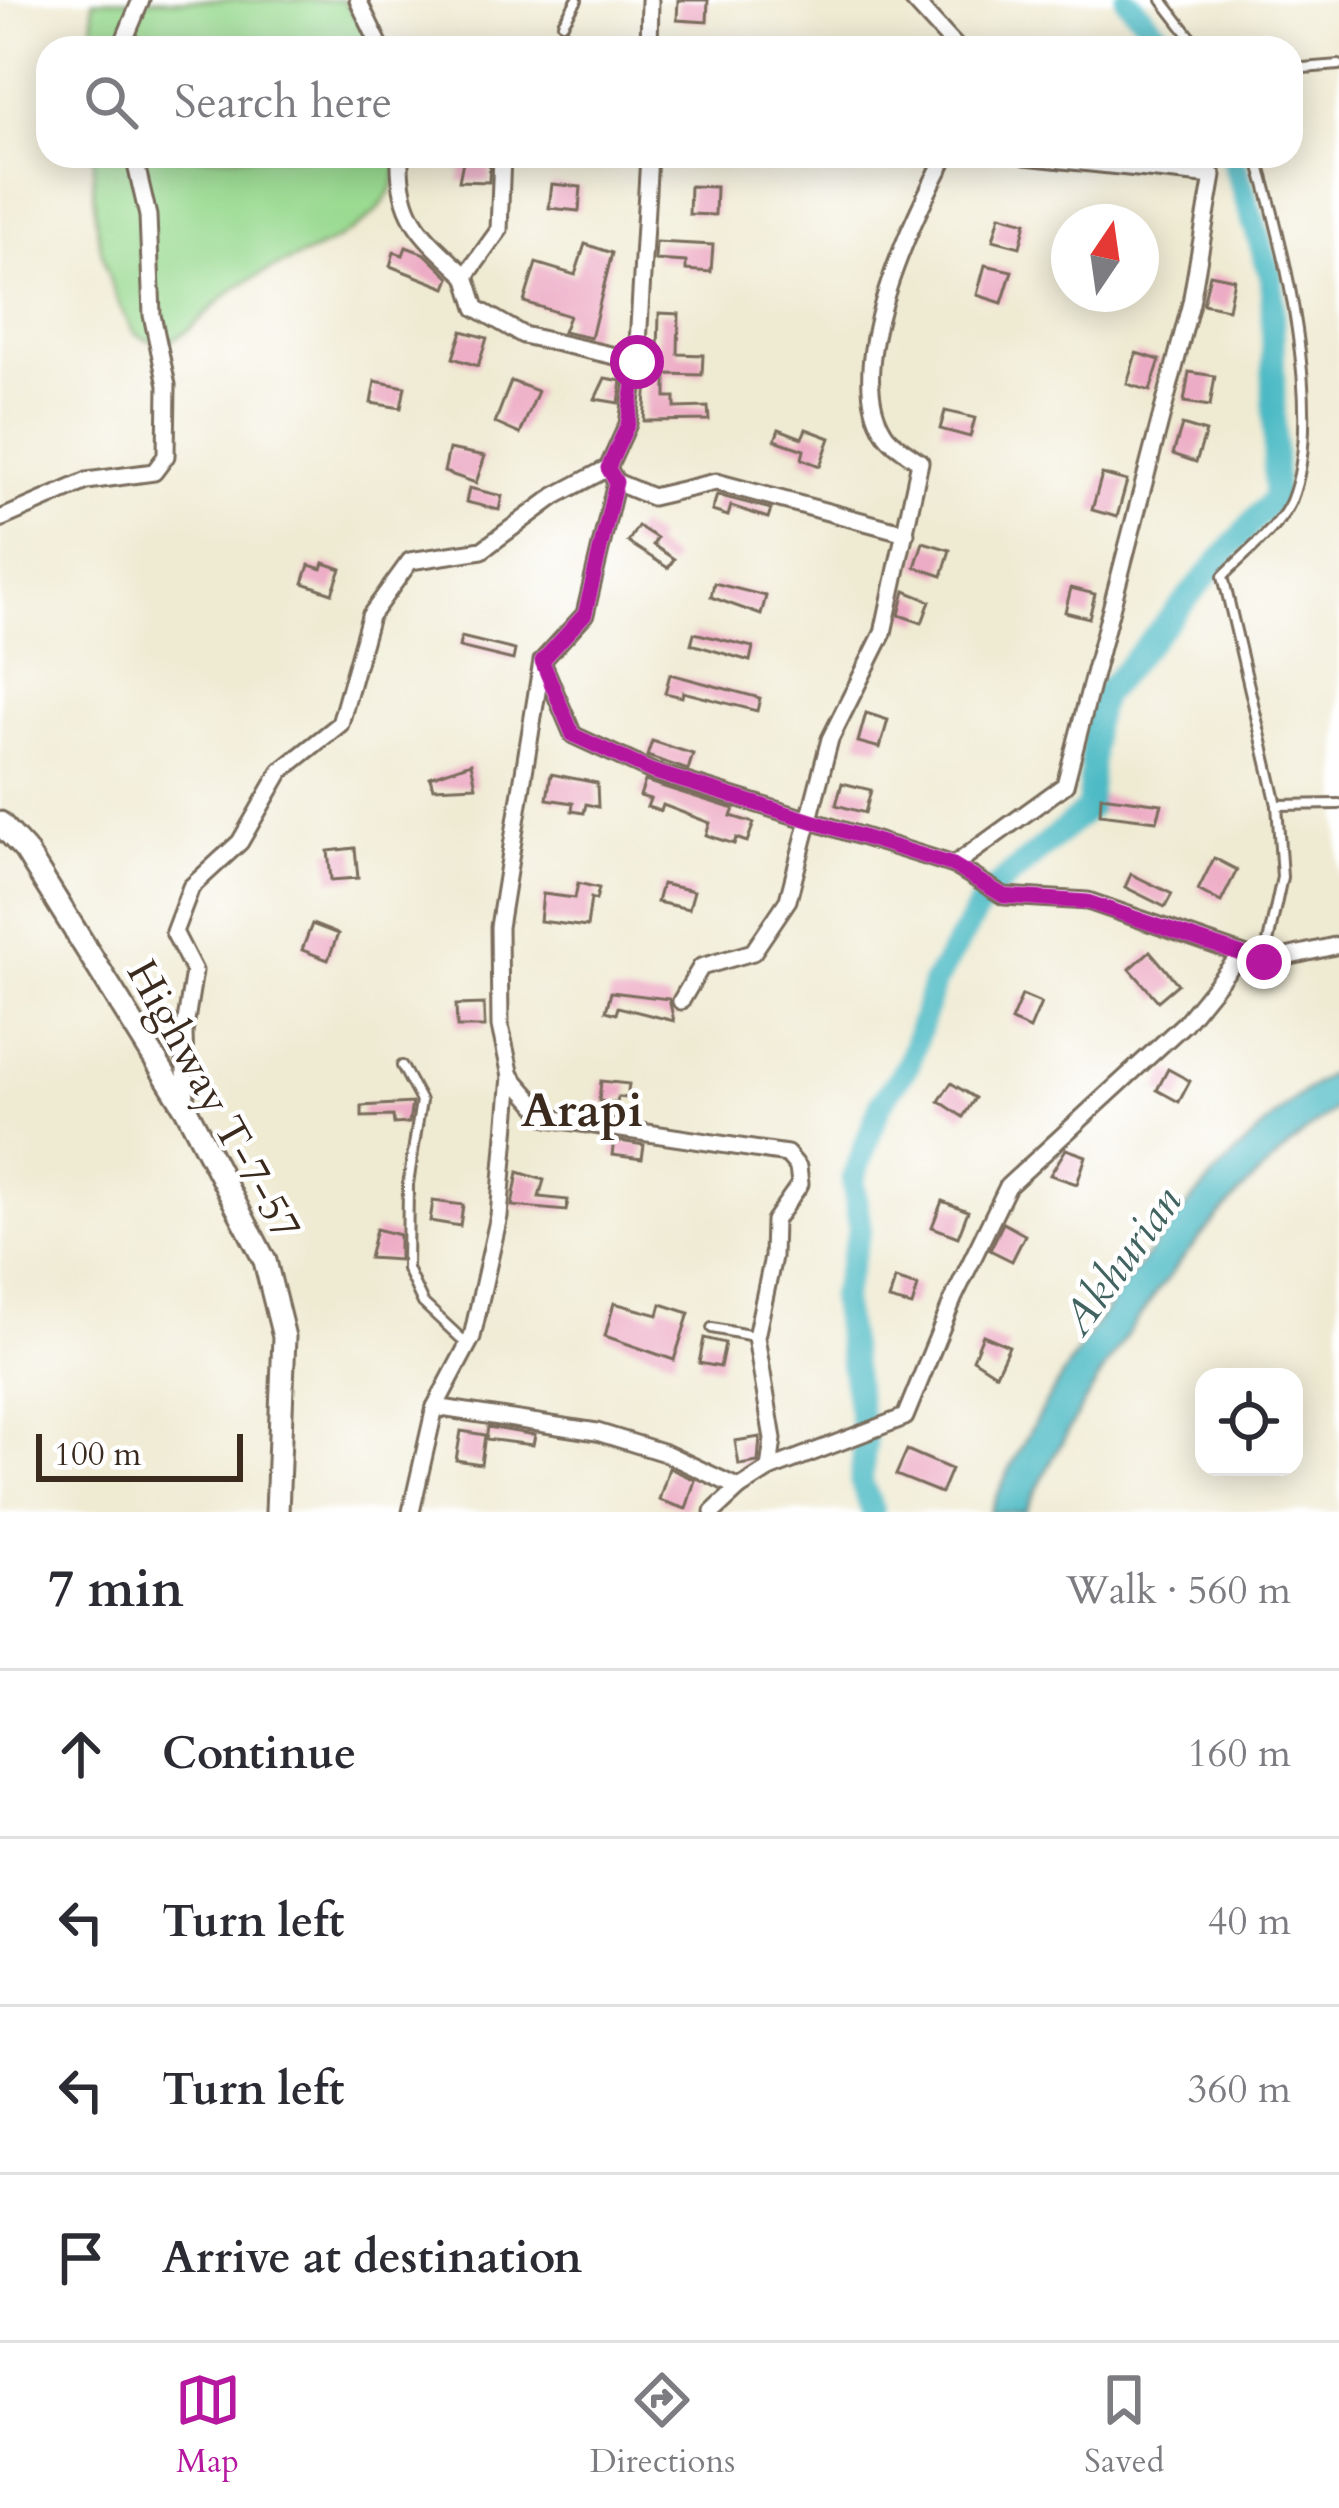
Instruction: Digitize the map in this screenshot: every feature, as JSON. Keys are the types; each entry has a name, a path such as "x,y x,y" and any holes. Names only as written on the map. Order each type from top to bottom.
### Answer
{"street":[{"path":"127,36 141,0"},
{"path":"358,0 375,36"},
{"path":"649,36 650,0"},
{"path":"914,0 946,36"},
{"path":"0,519 87,481 154,472 166,456 167,385 152,315 148,216 137,168"},
{"path":"400,168 399,192 417,231 466,276 476,308 524,335 637,362"},
{"path":"466,276 499,230 502,168"},
{"path":"411,1512 435,1407 468,1345 499,1216 511,1076 500,1026 500,927 542,661 585,614 612,475 628,424 637,362 648,168"},
{"path":"681,1001 701,967 753,952 788,900 830,739 883,633 920,462 886,436 876,415 871,349 908,226 939,168"},
{"path":"953,865 1065,785 1191,303 1213,176 1138,168"},
{"path":"186,1109 184,1033 194,971 174,932 191,886 240,842 281,771 340,724 370,616 410,561 482,550 555,496 612,475 652,497 716,482 906,533"},
{"path":"542,661 573,735 651,771 953,865 1004,896 1088,902 1264,962 1339,945"},
{"name":"Highway T-7-57","path":"0,823 25,850 186,1109 265,1261 284,1337 277,1512"},
{"path":"713,1512 769,1469 905,1417 954,1297 1008,1186 1185,1022 1240,955"},
{"path":"511,1076 548,1118 787,1154 798,1167 800,1184 774,1221 756,1337 773,1439 769,1469"},
{"path":"435,1407 597,1432 665,1453 739,1488"}],"lane":[{"path":"562,22 577,0"},
{"path":"1162,0 1190,36"},
{"path":"1303,69 1339,65"},
{"path":"1261,168 1288,261 1303,453 1290,505 1223,576 1277,805 1282,877 1264,962"},
{"path":"1277,805 1339,804"},
{"path":"402,1066 421,1101 408,1184 406,1269 423,1303 468,1345"},
{"path":"712,1328 756,1337"}],"green space":[{"path":"93,0 343,0 370,36 93,36"},
{"path":"94,168 397,168 382,205 363,223 242,284 184,333 160,345 135,334 124,314 107,271 94,202"}],"water":[{"path":"1339,1067 1339,1106 1242,1192 1158,1290 1087,1398 1025,1512 990,1512 1052,1392 1138,1267 1236,1153"}],"building":[{"path":"678,0 708,0 707,22 677,20"},
{"path":"462,168 490,168 489,182 459,181"},
{"path":"552,184 581,187 579,211 549,208"},
{"path":"690,186 716,187 715,215 689,214"},
{"path":"1000,215 1026,222 1020,247 993,240"},
{"path":"656,242 713,245 711,272 686,270 686,262 655,260"},
{"path":"585,244 612,253 591,338 563,332 569,316 524,302 536,263 575,275"},
{"path":"406,247 425,254 450,278 446,288 390,266 394,252 403,255"},
{"path":"985,265 1012,271 1002,303 977,295"},
{"path":"1210,274 1234,279 1228,309 1203,304"},
{"path":"659,313 679,314 678,354 703,355 702,375 666,374 666,397 675,397 675,408 708,407 709,420 644,421 649,354 658,354"},
{"path":"462,331 487,338 478,366 453,358"},
{"path":"1136,353 1160,360 1150,391 1127,384"},
{"path":"1189,372 1215,376 1210,406 1184,402"},
{"path":"605,378 622,381 619,403 595,399"},
{"path":"375,381 405,387 401,408 371,403"},
{"path":"511,381 538,391 520,434 495,423"},
{"path":"945,411 975,418 970,437 940,429"},
{"path":"1182,425 1206,432 1196,462 1173,454"},
{"path":"779,429 802,438 806,429 830,438 820,466 802,459 804,450 775,440"},
{"path":"449,449 485,456 476,483 444,472"},
{"path":"1102,474 1127,481 1117,517 1092,510"},
{"path":"469,488 502,496 499,510 466,502"},
{"path":"717,495 771,509 768,518 731,506 728,516 712,511"},
{"path":"638,526 657,538 653,545 674,559 668,568 628,542"},
{"path":"923,542 950,550 942,576 915,567"},
{"path":"324,563 341,569 332,593 303,583 309,565 322,569"},
{"path":"714,583 766,596 761,615 711,597"},
{"path":"1071,588 1095,594 1089,618 1065,612"},
{"path":"905,591 930,601 922,623 899,615"},
{"path":"694,633 753,647 750,661 691,644"},
{"path":"461,637 515,650 513,660 459,647"},
{"path":"670,674 760,698 757,711 683,692 682,697 665,693"},
{"path":"866,713 888,720 880,748 858,742"},
{"path":"652,741 693,754 688,770 647,756"},
{"path":"471,763 476,786 433,788 430,777"},
{"path":"551,774 597,783 598,807 586,804 584,813 572,811 573,803 547,799"},
{"path":"645,781 734,809 731,816 754,823 747,842 736,838 734,844 706,835 710,823 663,805 661,811 647,807 650,799 640,796"},
{"path":"842,783 871,790 865,813 836,805"},
{"path":"1101,796 1162,804 1157,821 1100,814"},
{"path":"355,848 358,878 331,880 328,851"},
{"path":"1214,858 1237,870 1221,902 1198,890"},
{"path":"1131,874 1172,894 1165,907 1125,887"},
{"path":"578,883 599,888 596,900 591,898 587,927 540,921 543,894 575,898"},
{"path":"662,884 694,891 689,909 657,902"},
{"path":"312,924 338,934 328,960 302,950"},
{"path":"1150,951 1178,984 1158,1001 1130,969"},
{"path":"611,992 669,999 674,1021 618,1007 616,1014 606,1011"},
{"path":"1022,995 1041,1003 1030,1029 1011,1021"},
{"path":"484,1004 485,1027 457,1027 456,1005"},
{"path":"1168,1069 1190,1081 1179,1102 1157,1090"},
{"path":"601,1081 629,1084 627,1098 618,1097 617,1103 599,1101"},
{"path":"951,1083 975,1098 963,1117 939,1101"},
{"path":"412,1103 409,1123 394,1124 393,1116 362,1117 362,1106"},
{"path":"614,1140 644,1145 642,1159 612,1155"},
{"path":"1066,1149 1086,1156 1077,1184 1050,1175"},
{"path":"518,1172 544,1180 539,1197 568,1200 566,1211 512,1206"},
{"path":"433,1201 463,1205 460,1226 430,1221"},
{"path":"942,1201 968,1211 958,1237 932,1227"},
{"path":"1003,1223 1025,1235 1012,1261 990,1250"},
{"path":"376,1229 399,1235 399,1260 369,1258"},
{"path":"895,1279 918,1286 912,1306 889,1300"},
{"path":"614,1303 658,1315 661,1304 689,1313 674,1360 605,1336"},
{"path":"983,1335 1009,1346 996,1374 973,1359"},
{"path":"704,1338 725,1343 720,1367 699,1363"},
{"path":"488,1427 535,1435 533,1445 486,1439"},
{"path":"461,1431 485,1435 481,1464 456,1460"},
{"path":"760,1437 758,1462 739,1465 735,1441"},
{"path":"907,1450 951,1469 941,1493 896,1475"},
{"path":"669,1468 695,1480 686,1509 659,1500"}],"waterway":[{"path":"1127,0 1160,36"},
{"path":"873,1512 861,1481 865,1444 841,1299 860,1229 853,1180 880,1105 909,1063 934,983 985,897 1089,808 1093,727 1102,696 1275,497 1272,279 1236,168"}],"district":[{"name":"Arapi","path":"582,1109"}],"route":[{"path":"637,362 628,424 608,468 616,482 585,614 542,661 573,735 651,771 953,865 1004,896 1088,902 1264,962"}],"water label":[{"name":"Akhurian","path":"1120,1260"}]}
